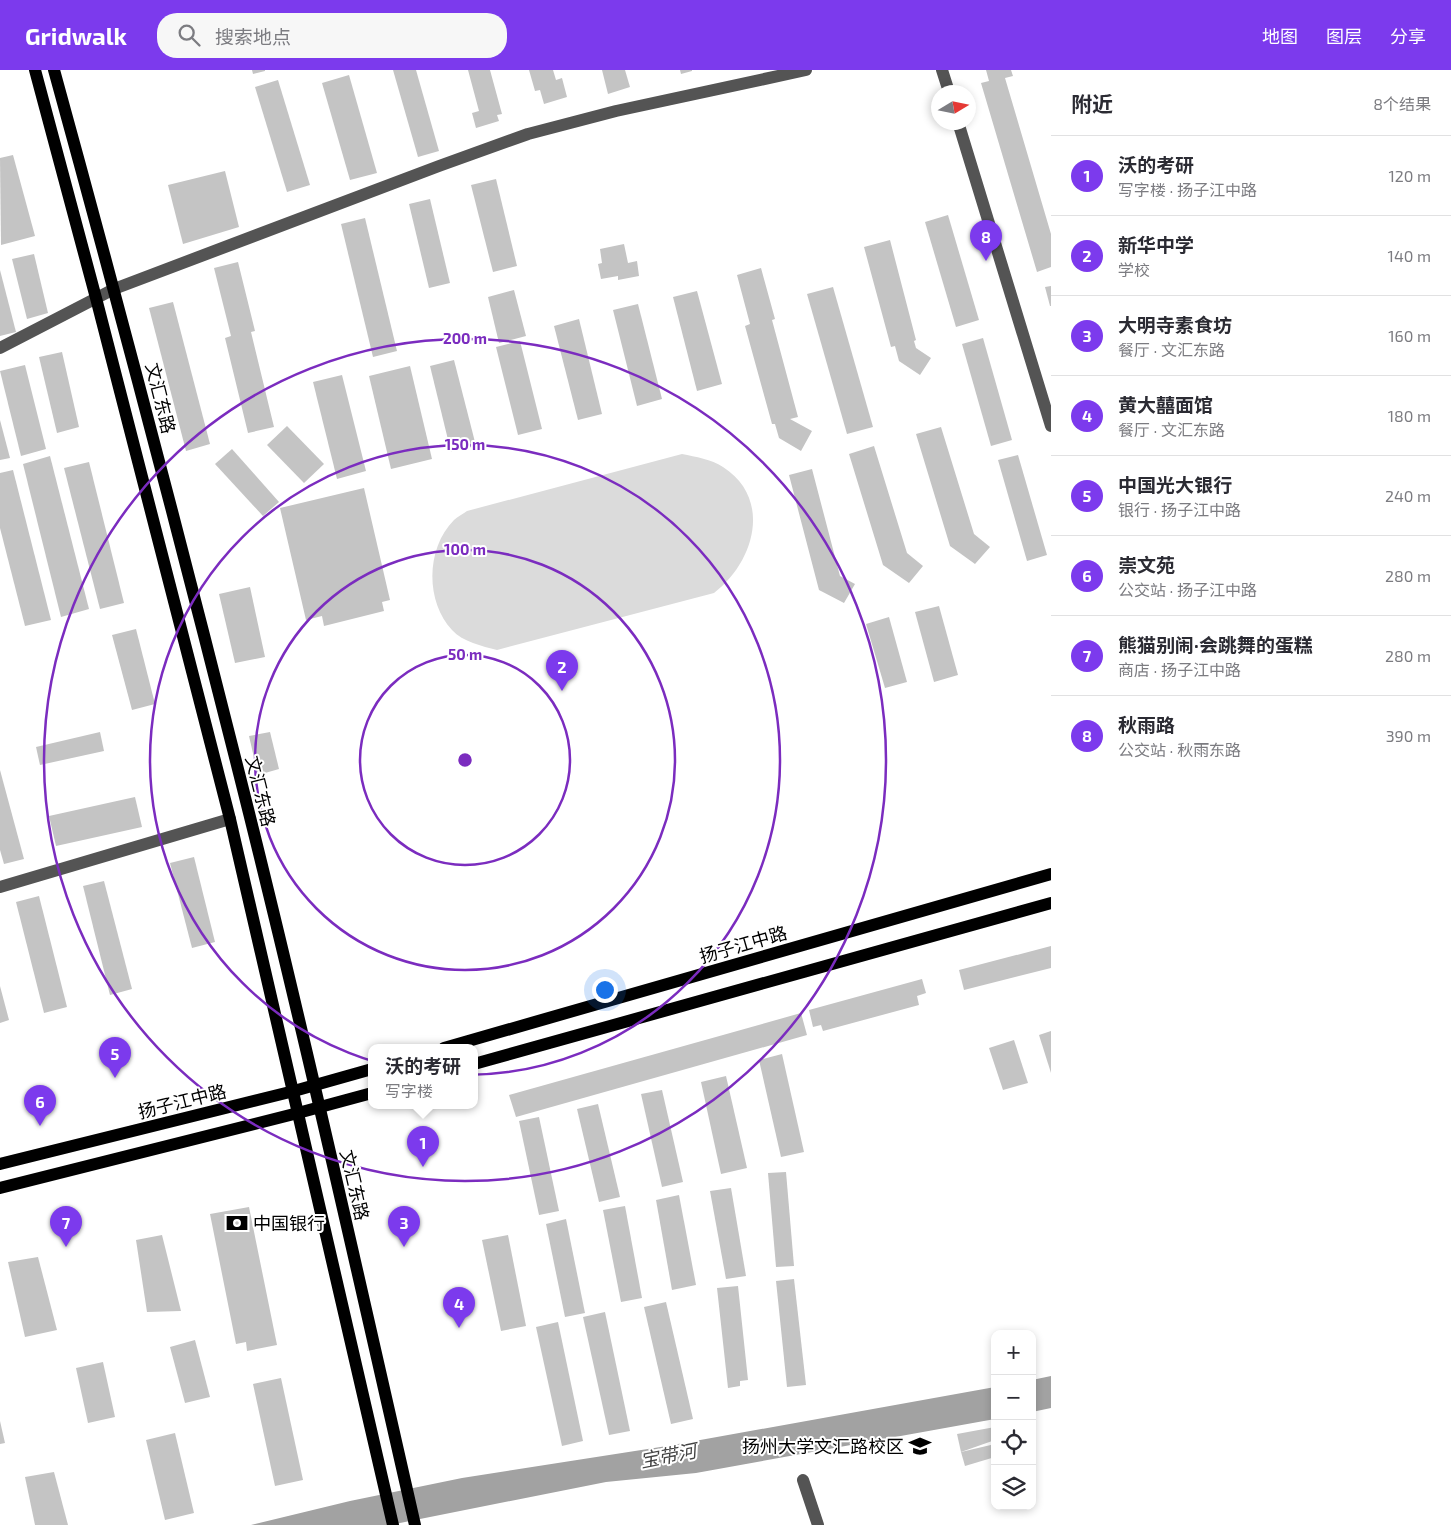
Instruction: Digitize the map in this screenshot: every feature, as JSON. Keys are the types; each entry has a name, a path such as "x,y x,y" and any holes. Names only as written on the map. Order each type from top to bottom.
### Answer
{"main road":[{"path":"35,70 96,298 230,819 393,1525"},
{"name":"文汇东路","path":"54,70 114,289 250,815 320,1107 415,1525"},
{"name":"扬子江中路","path":"458,1044 1051,874"},
{"path":"478,1063 1051,903"},
{"name":"扬子江中路","path":"0,1164 294,1092 368,1070"},
{"path":"0,1188 368,1094"}],"street":[{"path":"0,348 114,289 528,134 616,111 806,70"},
{"path":"942,70 947,85"},
{"path":"960,130 1051,426"},
{"path":"0,887 230,819"},
{"path":"803,1480 818,1525"}],"shaded area":[{"path":"682,454 718,464 739,480 748,496 753,513 752,531 748,548 728,580 714,593 497,650 462,638 452,630 443,618 433,590 434,559 438,545 445,532 454,520 467,511"}],"water":[{"path":"1051,1376 1051,1408 1036,1411 1036,1379"},
{"name":"宝带河","path":"991,1388 991,1420 696,1473 606,1482 390,1525 251,1525 350,1501 462,1478 667,1446"}],"building":[{"path":"252,70 265,70 265,71 253,74"},
{"path":"393,70 416,70 439,151 418,157"},
{"path":"468,70 490,70 502,114 497,115 499,121 476,128 472,113 479,111"},
{"path":"529,70 553,70 556,80 562,78 567,97 544,104 540,90 535,91"},
{"path":"602,70 625,70 630,87 608,94"},
{"path":"680,70 692,70 692,71 681,74"},
{"path":"986,70 1011,70 1013,76 1005,78 1051,234 1051,267 1037,272 981,83 989,81"},
{"path":"349,75 377,173 350,180 322,83"},
{"path":"278,80 310,185 287,192 255,87"},
{"path":"13,155 35,236 1,245 0,158"},
{"path":"225,171 239,227 183,244 168,185"},
{"path":"496,179 517,266 493,272 471,185"},
{"path":"430,199 450,283 429,288 409,204"},
{"path":"948,215 979,320 956,327 925,222"},
{"path":"365,218 397,351 373,357 341,224"},
{"path":"890,240 916,340 914,341 916,348 931,358 920,375 899,361 895,346 891,347 864,247"},
{"path":"624,244 628,263 637,261 639,276 618,280 618,276 601,279 598,264 602,263 600,249"},
{"path":"34,254 48,313 27,319 12,259"},
{"path":"238,262 255,331 251,332 274,427 248,433 225,338 231,336 214,268"},
{"path":"761,268 775,319 772,320 798,417 790,419 812,431 801,451 779,438 775,424 772,424 745,326 750,324 737,275"},
{"path":"0,270 16,332 0,336"},
{"path":"1051,286 1051,306 1050,306 1045,287"},
{"path":"833,287 873,427 847,434 807,294"},
{"path":"514,290 526,336 499,343 488,297"},
{"path":"697,291 722,384 697,391 673,297"},
{"path":"173,302 210,444 186,451 149,308"},
{"path":"638,304 662,399 637,406 613,310"},
{"path":"579,319 602,414 578,420 554,326"},
{"path":"983,338 1012,440 991,446 962,344"},
{"path":"520,341 542,429 518,435 496,347"},
{"path":"62,352 79,427 57,433 39,357"},
{"path":"454,360 476,446 451,452 430,366"},
{"path":"25,365 46,449 21,456 0,371"},
{"path":"410,366 432,459 391,469 369,376"},
{"path":"342,375 366,471 337,479 313,382"},
{"path":"0,420 10,458 0,460"},
{"path":"287,426 324,464 304,483 267,445"},
{"path":"941,427 974,534 990,547 975,564 950,546 916,434"},
{"path":"874,446 907,553 923,566 909,583 883,565 849,454"},
{"path":"232,449 279,502 263,516 215,464"},
{"path":"1018,455 1047,555 1027,561 998,460"},
{"path":"50,456 89,609 61,617 23,464"},
{"path":"89,462 124,603 100,609 64,468"},
{"path":"812,469 840,576 855,584 844,603 819,590 789,475"},
{"path":"13,470 51,620 25,626 0,528 0,473"},
{"path":"364,488 390,600 382,602 384,611 324,626 322,616 306,620 280,508"},
{"path":"250,587 265,657 235,663 219,594"},
{"path":"939,606 958,675 934,682 915,612"},
{"path":"889,617 907,682 885,688 866,624"},
{"path":"136,629 155,704 132,710 112,635"},
{"path":"100,732 104,751 40,765 36,747"},
{"path":"270,732 279,769 258,775 249,736"},
{"path":"0,770 24,859 4,864 0,850"},
{"path":"135,797 142,827 56,846 49,816"},
{"path":"194,857 215,942 192,948 170,863"},
{"path":"104,881 132,989 110,995 83,886"},
{"path":"39,896 67,1007 44,1013 16,902"},
{"path":"1051,946 1051,968 964,990 959,970"},
{"path":"922,979 926,993 917,996 919,1005 823,1031 821,1025 813,1027 809,1010"},
{"path":"0,986 9,1020 0,1023"},
{"path":"801,1013 807,1035 516,1117 509,1095"},
{"path":"1051,1031 1051,1073 1039,1035"},
{"path":"1014,1040 1028,1083 1003,1090 989,1048"},
{"path":"782,1054 804,1152 781,1157 759,1060"},
{"path":"726,1076 747,1168 721,1174 701,1082"},
{"path":"662,1090 683,1182 662,1187 641,1094"},
{"path":"598,1104 620,1197 599,1202 577,1109"},
{"path":"539,1117 559,1211 539,1215 519,1121"},
{"path":"786,1172 794,1266 776,1267 768,1173"},
{"path":"731,1188 746,1276 726,1279 710,1191"},
{"path":"679,1195 696,1285 672,1290 656,1200"},
{"path":"625,1206 642,1298 621,1302 603,1210"},
{"path":"249,1207 277,1345 247,1351 246,1342 236,1344 210,1214"},
{"path":"566,1219 585,1313 565,1317 546,1224"},
{"path":"162,1235 181,1311 147,1312 136,1240"},
{"path":"508,1235 526,1326 501,1331 482,1240"},
{"path":"38,1257 57,1330 25,1337 8,1262"},
{"path":"794,1279 806,1385 787,1387 776,1281"},
{"path":"738,1286 748,1380 740,1381 740,1386 728,1388 717,1288"},
{"path":"666,1302 693,1419 671,1424 644,1307"},
{"path":"605,1312 630,1431 609,1435 583,1317"},
{"path":"558,1322 583,1441 562,1446 536,1327"},
{"path":"195,1340 210,1397 185,1403 170,1347"},
{"path":"103,1362 115,1417 88,1423 76,1368"},
{"path":"281,1378 303,1480 275,1486 253,1384"},
{"path":"0,1421 5,1443 0,1444"},
{"path":"991,1428 991,1441 961,1452 957,1434"},
{"path":"175,1433 194,1513 165,1520 146,1440"},
{"path":"991,1445 991,1458 965,1466 961,1452"},
{"path":"54,1472 68,1525 35,1525 25,1477"}],"place":[{"name":"秋雨路","path":"986,261"},
{"name":"新华中学","path":"562,691"},
{"name":"中国光大银行","path":"115,1078"},
{"name":"崇文苑","path":"40,1126"},
{"name":"沃的考研","path":"423,1167"},
{"name":"中国银行","path":"237,1223"},
{"name":"熊猫别闹·会跳舞的蛋糕","path":"66,1247"},
{"name":"大明寺素食坊","path":"404,1247"},
{"name":"黄大囍面馆","path":"459,1328"},
{"name":"扬州大学文汇路校区","path":"920,1446"}]}
